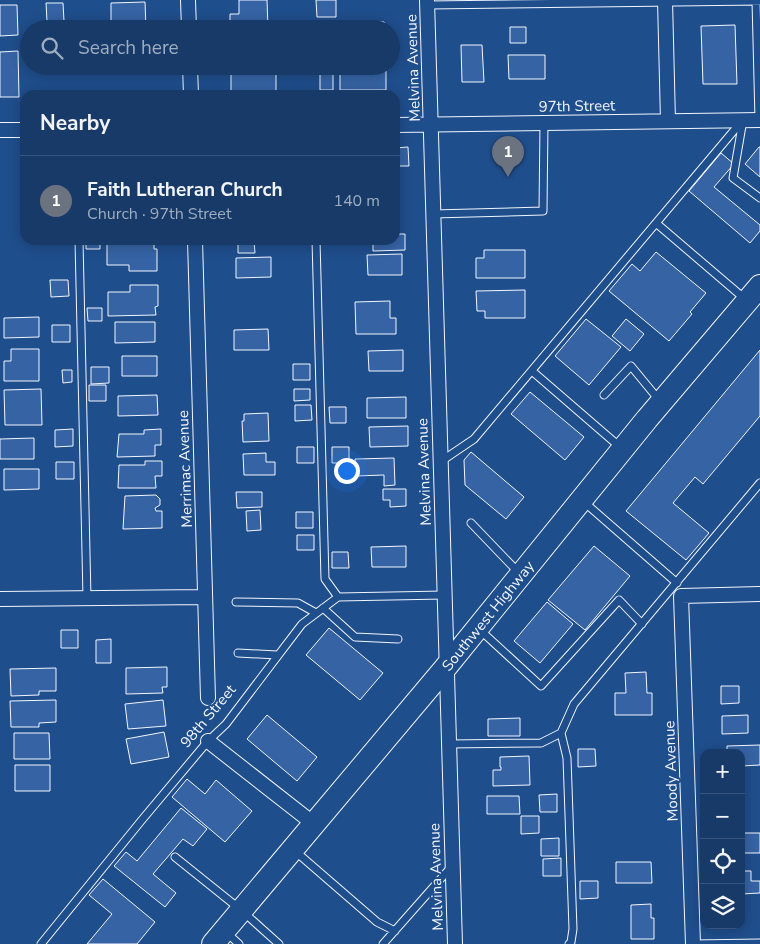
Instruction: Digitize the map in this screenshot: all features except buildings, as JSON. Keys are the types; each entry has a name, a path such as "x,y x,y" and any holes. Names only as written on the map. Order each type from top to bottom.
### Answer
{"main road":[{"name":"Southwest Highway","path":"226,940 241,910 446,668 622,449 754,293"}],"street":[{"path":"188,0 189,20"},
{"path":"665,1 668,121"},
{"name":"Melvina Avenue","path":"428,3 455,944"},
{"path":"190,75 191,90"},
{"name":"97th Street","path":"400,125 760,120"},
{"path":"0,130 20,130"},
{"name":"Merrimac Avenue","path":"195,245 208,698"},
{"path":"679,590 760,594"},
{"name":"Moody Avenue","path":"679,590 693,944"},
{"path":"0,599 204,597"},
{"path":"208,741 314,824"}],"lane":[{"path":"428,3 758,2 760,120"},
{"path":"743,120 733,178 760,198"},
{"path":"440,462 474,439 743,120"},
{"path":"433,214 543,211 544,123"},
{"path":"656,224 754,293"},
{"path":"79,245 87,598"},
{"path":"316,245 325,579 338,597 444,595"},
{"path":"604,394 631,366 661,402"},
{"path":"532,371 622,449"},
{"path":"569,944 573,929 567,758 561,733 574,704 642,624 679,590 760,483"},
{"path":"582,500 679,590"},
{"path":"471,523 521,575"},
{"name":"98th Street","path":"41,944 208,741 226,724 302,624 338,597"},
{"path":"478,628 541,686 618,600 642,624"},
{"path":"236,602 298,603 316,613"},
{"path":"323,608 355,637 398,639"},
{"path":"238,654 277,655"},
{"path":"449,744 541,743 561,733"},
{"path":"293,849 377,922 395,930"},
{"path":"175,857 241,910 279,944"},
{"path":"383,944 452,866"},
{"path":"693,944 760,943"}],"place":[{"name":"Faith Lutheran Church","path":"508,177"}]}
